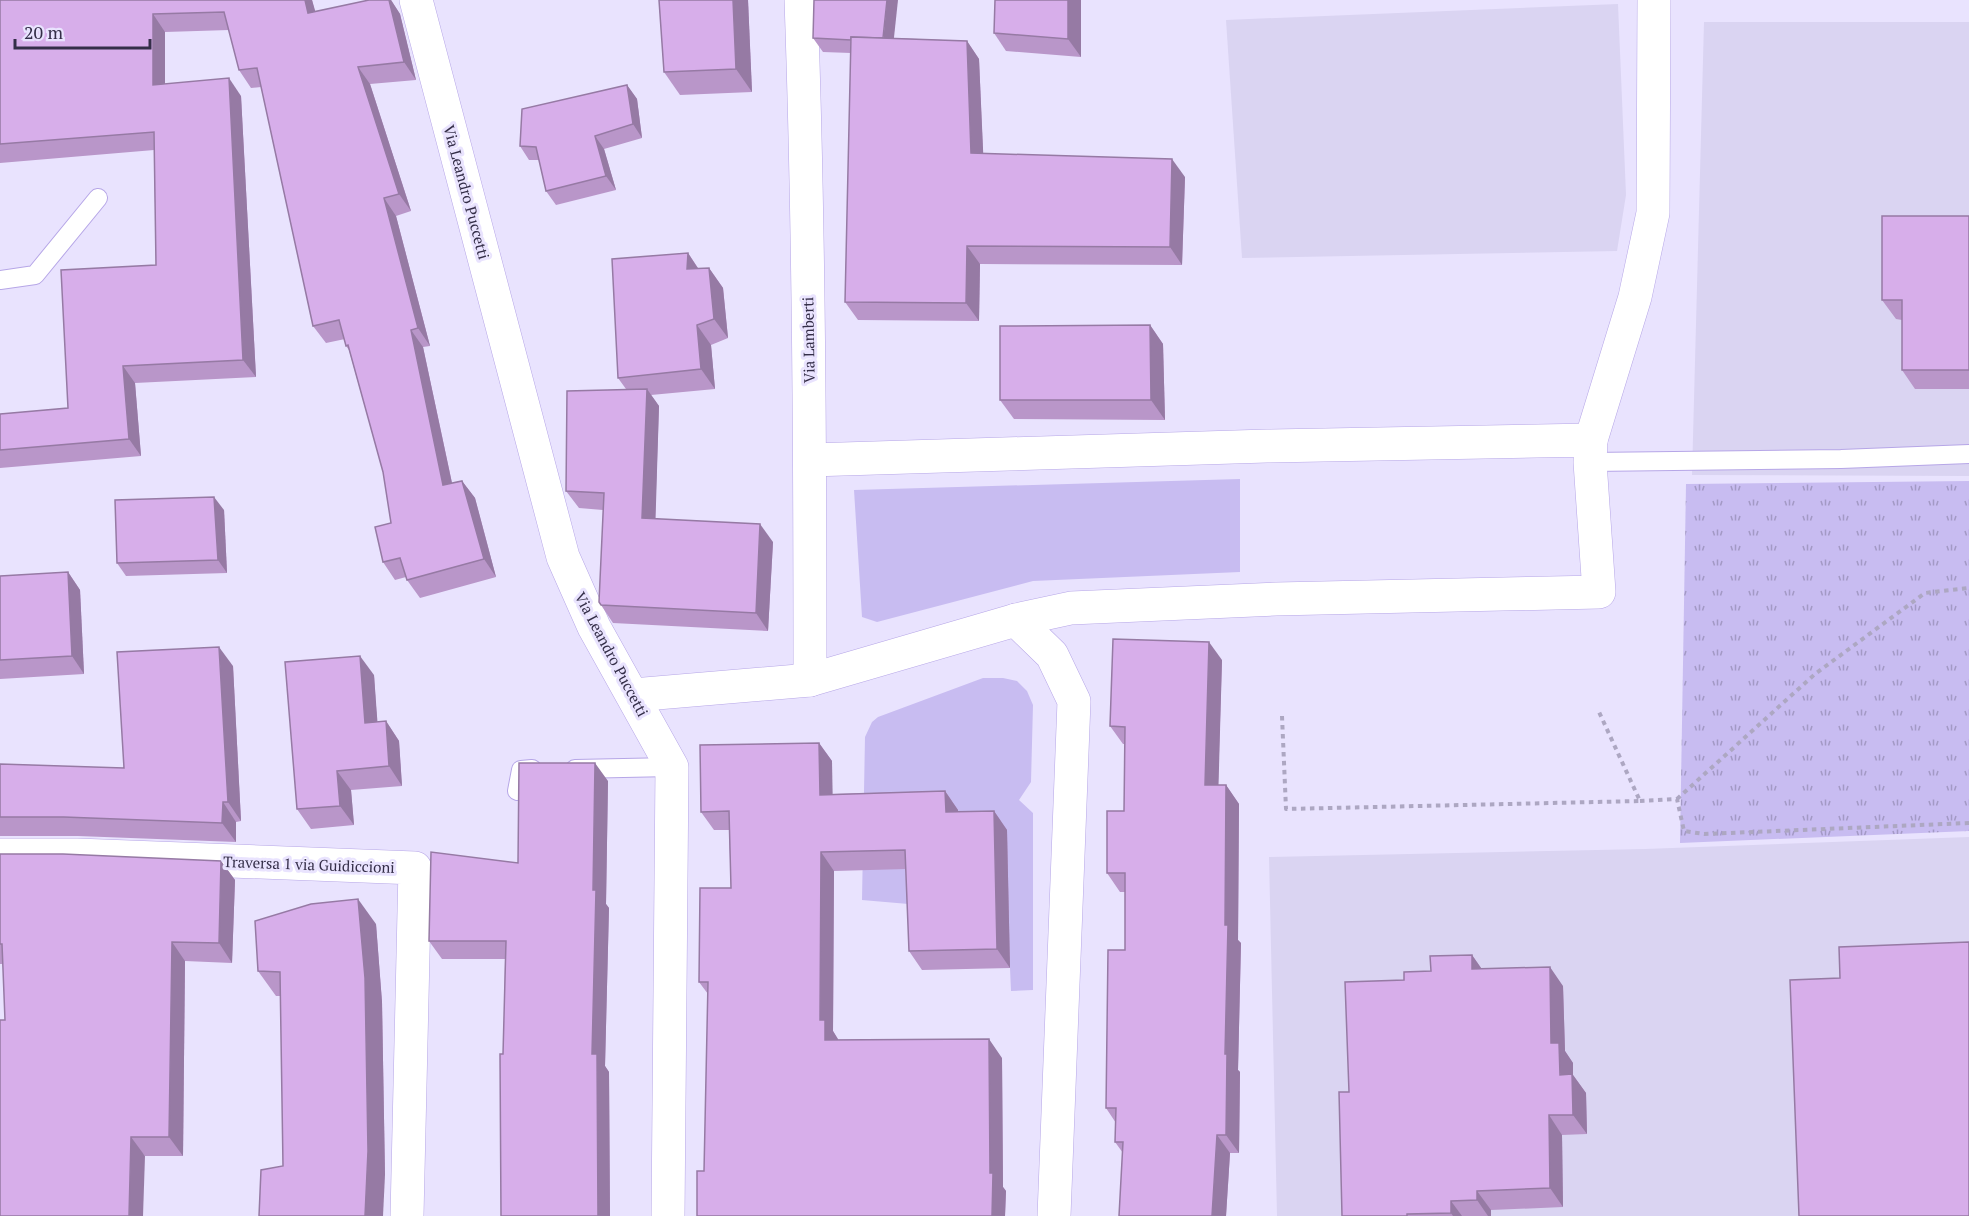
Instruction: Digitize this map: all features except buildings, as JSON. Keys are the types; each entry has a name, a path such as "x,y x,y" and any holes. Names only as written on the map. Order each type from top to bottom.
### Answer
{"street":[{"name":"Via Leandro Puccetti","path":"416,0 563,556 594,627 672,767 668,1216"},
{"name":"Via Lamberti","path":"801,0 810,460 810,680"},
{"path":"633,695 810,680 1016,620 1071,608 1276,599 1599,592 1591,451 1635,297 1653,213 1654,0"},
{"path":"810,460 1267,446 1591,451"},
{"path":"1016,620 1052,655 1074,701 1054,1216"},
{"name":"Traversa 1 via Guidiccioni","path":"0,855 77,855 415,868 407,1216"}],"lane":[{"path":"0,280 35,275 98,198"},
{"path":"1591,451 1841,459 1969,454"},
{"path":"517,791 521,770 672,767"}],"path":[{"path":"1282,716 1286,809 1677,799 1815,674 1925,592 1969,588"},
{"path":"1599,712 1640,801"},
{"path":"1677,799 1684,831 1704,834 1969,823"}],"shaded area":[{"path":"1618,4 1626,195 1617,251 1242,258 1226,20"},
{"path":"1704,22 1969,22 1969,476 1692,475"},
{"path":"1969,837 1969,1216 1277,1216 1269,857 1645,849"}],"green space":[{"path":"1240,479 1240,572 1033,581 877,622 862,617 854,490"},
{"path":"1969,481 1969,831 1680,843 1686,484"},
{"path":"983,678 1017,681 1027,691 1033,705 1031,782 1019,800 1033,813 1033,990 1011,991 1010,968 959,831 958,810 920,905 862,900 865,737 872,722 878,717"}]}
